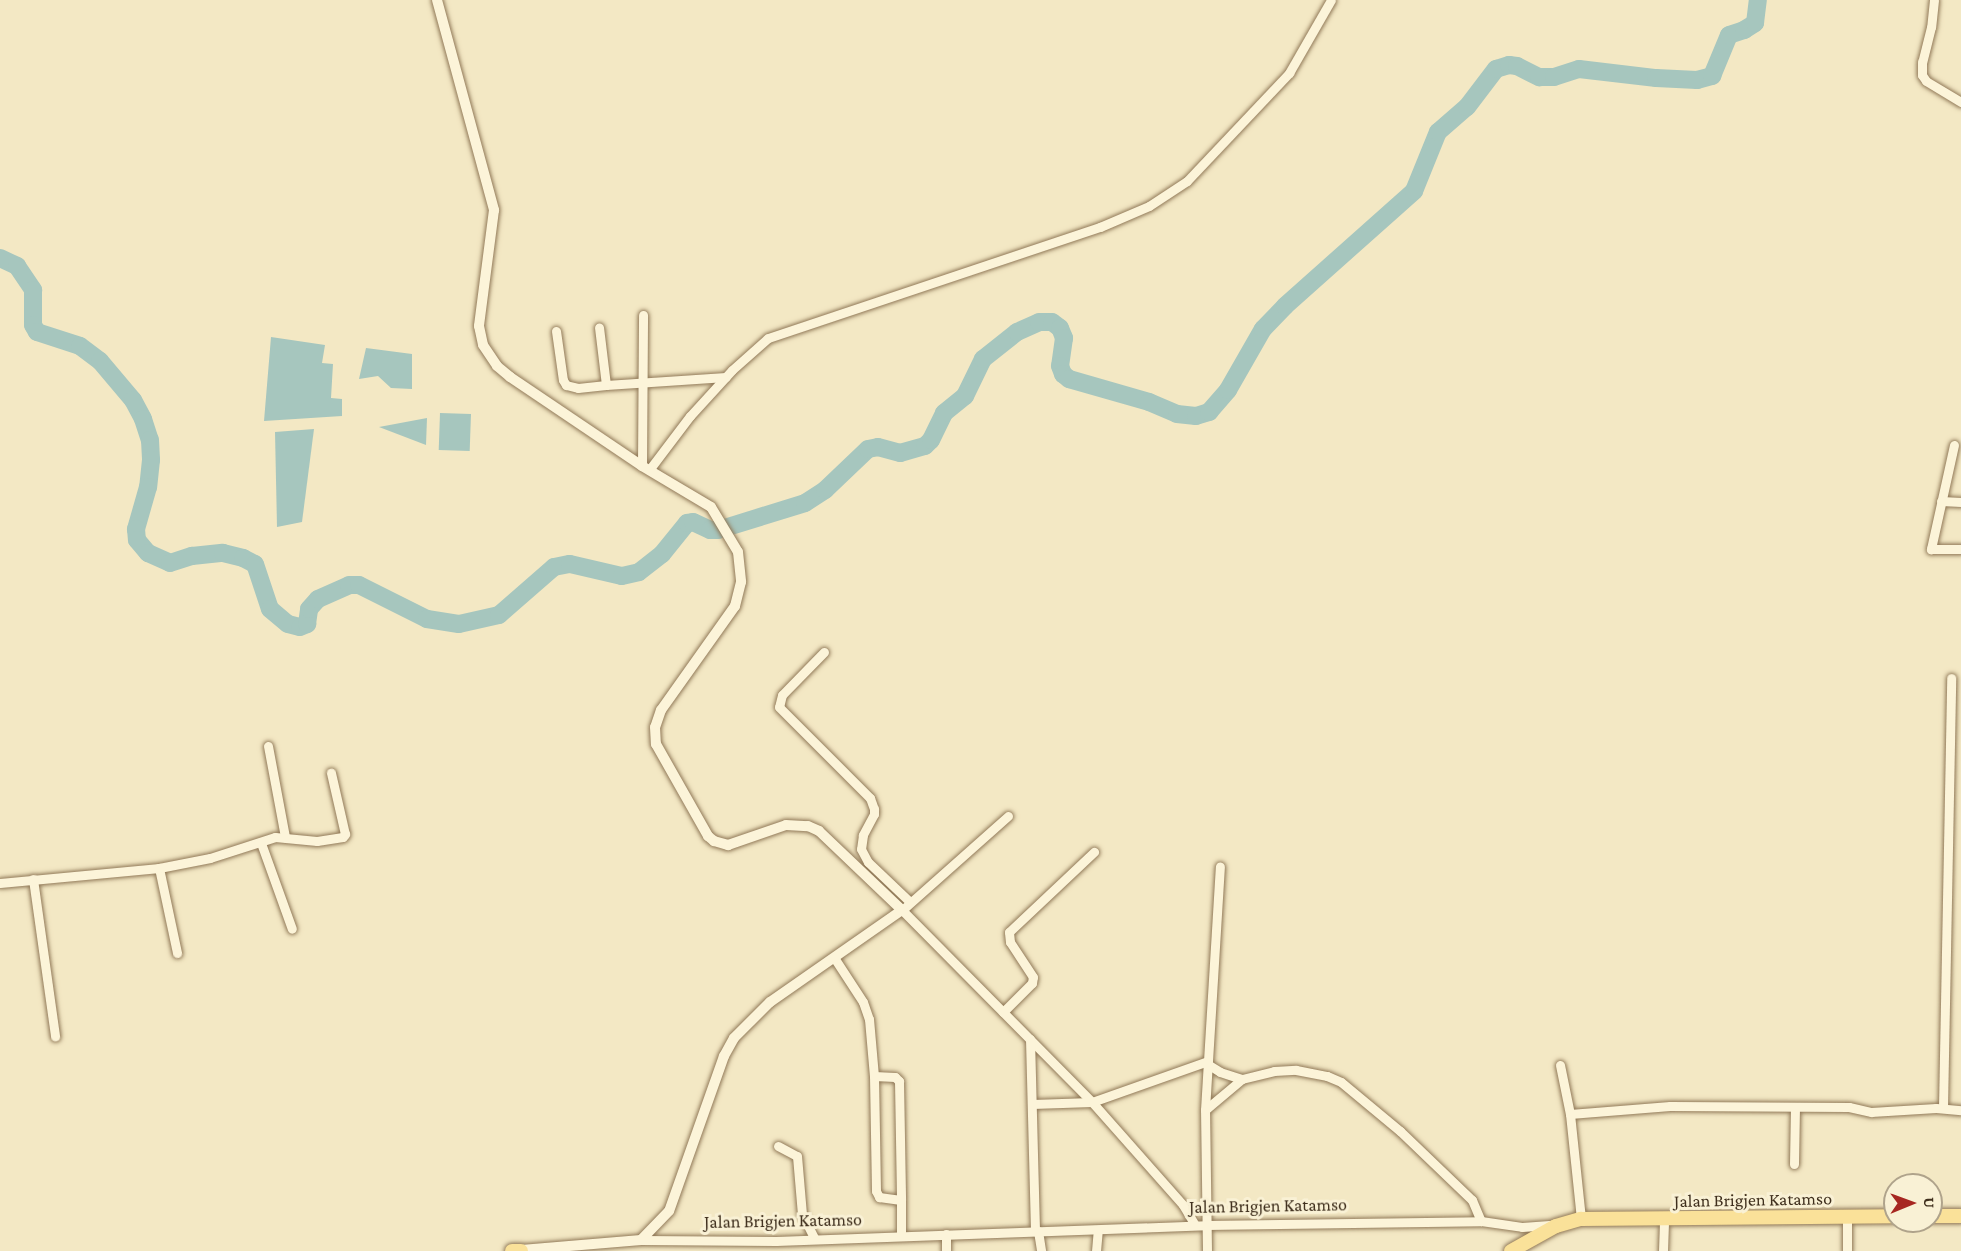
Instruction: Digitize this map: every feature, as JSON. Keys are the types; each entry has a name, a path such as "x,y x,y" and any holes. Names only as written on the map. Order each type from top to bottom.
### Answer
{"main road":[{"name":"Jalan Brigjen Katamso","path":"1566,1222 1581,1219 1883,1216"},
{"path":"1943,1216 1961,1216"},
{"path":"1510,1251 1566,1222"},
{"path":"512,1251 521,1251"}],"street":[{"path":"437,0 494,210 479,326 483,345 497,366 510,377 645,468 711,507 738,552 741,582 735,606 662,710 655,727 656,744 708,836 714,842 728,845 786,825 807,826 819,831 902,910 1092,1102 1183,1205 1195,1225"},
{"path":"645,468 726,377 755,347 768,338 1100,227 1149,206 1187,181 1289,74 1330,0"},
{"path":"1934,0 1931,27 1922,62 1922,75 1926,81 1961,102"},
{"path":"643,315 642,382 645,468"},
{"path":"599,327 606,385"},
{"path":"556,331 563,380 566,385 578,388 726,377"},
{"path":"1954,445 1931,549 1961,549"},
{"path":"1941,501 1961,502"},
{"path":"824,652 782,695 779,707 870,798 874,814 863,835 861,849 868,862 910,902"},
{"path":"1942,1108 1951,678"},
{"path":"268,746 285,837"},
{"path":"0,883 159,868 210,858 275,837 317,841 345,836 331,773"},
{"path":"521,1251 642,1240 669,1211 724,1056 735,1038 770,1002 835,959 902,910 1008,816"},
{"path":"261,843 292,929"},
{"path":"1003,1012 1032,983 1033,977 1010,942 1010,932 1094,852"},
{"path":"1207,1251 1205,1110 1220,866"},
{"path":"159,868 177,953"},
{"path":"33,879 55,1036"},
{"path":"835,959 863,1002 869,1019 874,1076 876,1191 879,1197 901,1200"},
{"path":"1030,1039 1037,1231 1041,1251"},
{"path":"1209,1063 1220,1072 1242,1079 1296,1070 1327,1076 1341,1082 1400,1131 1472,1200 1481,1221"},
{"path":"1032,1104 1092,1102 1209,1063"},
{"path":"1560,1065 1570,1113 1581,1219"},
{"path":"874,1076 895,1077 899,1081 902,1236"},
{"path":"1205,1110 1242,1079"},
{"path":"1570,1113 1670,1107 1849,1107 1871,1112 1942,1108 1961,1110"},
{"path":"1794,1164 1795,1107"},
{"path":"778,1146 796,1156 802,1214 815,1239"},
{"path":"1847,1217 1847,1251"},
{"path":"1663,1251 1664,1219"},
{"name":"Jalan Brigjen Katamso","path":"642,1240 684,1240 777,1246 815,1239 1195,1225 1481,1221 1522,1227 1566,1222"},
{"path":"1096,1251 1098,1230"},
{"path":"946,1234 946,1251"},
{"path":"684,1240 684,1251"}],"water":[{"path":"271,337 325,345 322,363 333,364 331,398 342,399 342,416 264,421"},
{"path":"366,348 412,354 412,389 391,388 378,376 359,379"},
{"path":"440,413 471,414 470,451 439,450"},
{"path":"427,418 426,445 379,427"},
{"path":"314,429 302,522 277,527 275,432"}],"waterway":[{"path":"0,258 17,266 33,290 33,325 37,332 80,346 100,361 133,400 143,419 150,440 151,460 148,487 136,529 137,540 148,553 170,563 192,556 223,553 243,558 255,564 270,609 288,624 300,627 307,624 309,609 318,599 349,585 359,585 427,619 459,624 499,615 554,567 570,564 622,576 639,572 662,554 687,523 693,522 710,530 718,530 805,503 825,490 868,449 878,447 900,453 925,446 931,440 944,413 965,396 983,359 1017,332 1039,322 1052,322 1060,328 1064,338 1060,366 1063,374 1069,379 1149,402 1177,414 1196,416 1209,412 1228,390 1263,329 1285,306 1414,191 1438,132 1467,107 1496,69 1509,65 1517,66 1539,77 1554,77 1579,69 1656,78 1697,80 1712,76 1729,35 1755,23 1758,0"}]}
